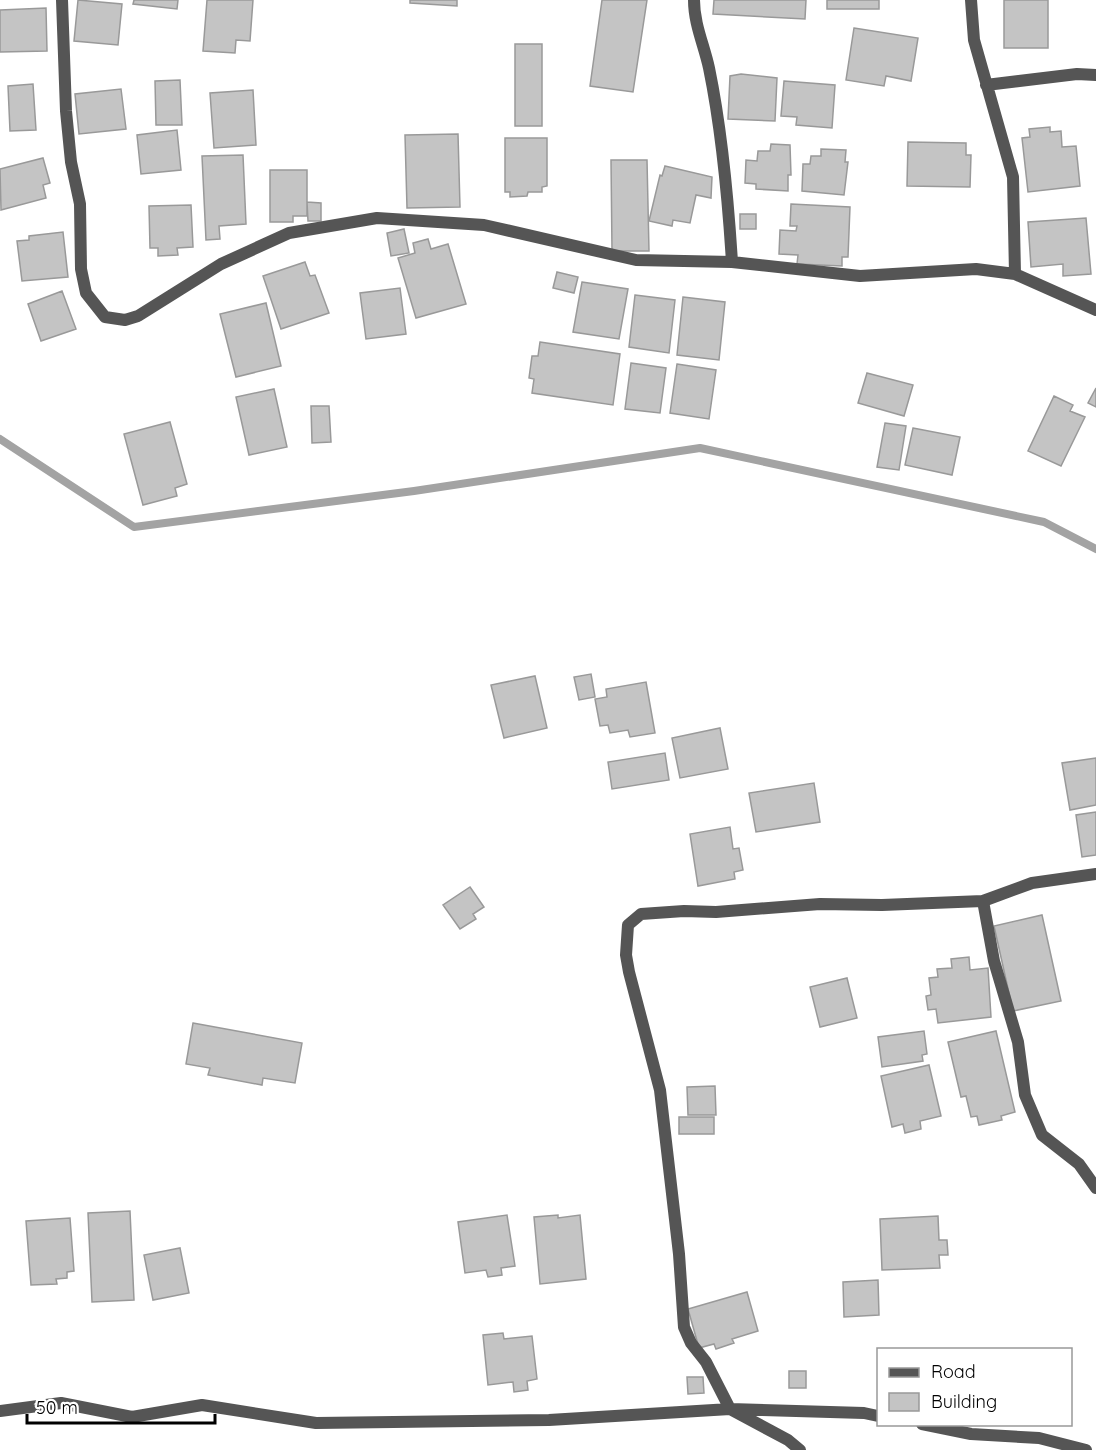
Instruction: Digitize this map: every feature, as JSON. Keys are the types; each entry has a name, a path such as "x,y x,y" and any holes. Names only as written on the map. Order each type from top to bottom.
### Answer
{"street":[{"path":"62,0 66,111 70,162 80,204 81,269 86,293 105,317 125,320 138,316 221,264 290,233 377,218 484,225 636,260 732,262 860,276 976,269 1015,274 1096,310"},
{"path":"694,0 694,13 709,68 729,213 732,262"},
{"path":"971,0 974,40 1013,177 1015,274"},
{"path":"986,85 1077,74 1096,75"},
{"path":"800,1450 788,1440 730,1409 706,1362 691,1343 684,1327 679,1254 660,1090 629,972 626,955 628,925 641,914 684,910 716,912 820,904 983,902 1032,883 1096,874"},
{"path":"983,902 994,961 1018,1042 1025,1095 1042,1135 1078,1164 1096,1188"},
{"path":"0,1411 61,1403 132,1417 202,1405 316,1423 549,1420 730,1409 864,1413 877,1416"},
{"path":"927,1426 971,1434 1040,1438 1086,1450"}],"building":[{"path":"78,0 122,4 118,45 74,41"},
{"path":"134,0 178,0 177,9 133,4"},
{"path":"207,0 253,0 250,41 236,40 235,53 203,51"},
{"path":"410,0 457,0 457,6 410,3"},
{"path":"602,0 647,0 633,92 590,86"},
{"path":"714,0 806,0 805,19 713,14"},
{"path":"827,0 879,0 879,9 827,9"},
{"path":"1004,0 1048,0 1048,48 1004,48"},
{"path":"46,8 47,51 0,52 0,10"},
{"path":"854,28 918,38 911,81 886,76 884,86 846,80"},
{"path":"515,44 542,44 542,126 515,126"},
{"path":"741,74 777,78 775,121 728,119 730,76"},
{"path":"180,80 182,125 156,125 155,81"},
{"path":"784,81 835,85 832,128 796,125 797,117 781,116"},
{"path":"33,84 36,130 10,131 8,86"},
{"path":"121,89 126,129 79,134 75,94"},
{"path":"253,90 256,145 214,148 210,93"},
{"path":"1050,127 1050,132 1061,131 1062,147 1076,146 1080,186 1028,192 1022,138 1030,137 1029,129"},
{"path":"177,130 181,170 141,174 137,135"},
{"path":"458,134 460,207 407,208 405,135"},
{"path":"505,138 547,138 547,186 542,187 542,192 528,192 527,196 510,197 510,192 505,192"},
{"path":"908,142 966,143 966,155 971,155 970,187 907,186"},
{"path":"771,144 790,145 791,175 788,175 788,191 756,189 756,184 745,183 746,160 757,161 758,151 770,151"},
{"path":"821,149 846,150 845,162 848,162 844,195 802,191 803,164 810,164 811,156 821,156"},
{"path":"243,155 246,224 219,226 220,239 206,240 202,156"},
{"path":"43,158 50,183 43,185 46,198 1,210 0,169"},
{"path":"611,160 647,160 649,251 612,251"},
{"path":"665,166 712,177 711,198 696,195 690,223 673,220 672,226 649,221 660,175 662,176"},
{"path":"270,170 307,170 307,216 293,216 293,222 270,222"},
{"path":"307,202 321,203 321,221 308,221"},
{"path":"791,204 850,207 848,257 842,257 842,266 797,264 798,255 779,254 780,230 796,231 797,226 790,226"},
{"path":"191,205 193,247 177,248 178,255 158,256 158,248 150,248 149,206"},
{"path":"740,214 756,214 756,229 740,229"},
{"path":"1086,218 1091,274 1063,276 1063,264 1031,267 1028,222"},
{"path":"404,229 409,253 391,256 387,233"},
{"path":"63,232 68,277 22,281 17,241 29,240 29,236"},
{"path":"428,239 431,249 448,244 466,304 416,318 398,258 415,253 413,243"},
{"path":"305,262 310,276 315,275 329,313 281,329 263,276"},
{"path":"557,272 578,277 574,293 553,288"},
{"path":"582,282 628,289 619,339 573,332"},
{"path":"400,288 406,334 366,339 360,293"},
{"path":"62,291 76,329 41,341 28,304"},
{"path":"635,295 675,300 669,353 629,347"},
{"path":"683,297 725,302 719,360 677,355"},
{"path":"266,303 281,366 236,377 220,314"},
{"path":"540,342 620,354 613,405 532,393 534,379 529,378 532,356 538,356"},
{"path":"631,363 666,368 660,413 625,409"},
{"path":"677,364 716,370 709,419 670,413"},
{"path":"867,373 913,385 904,416 858,403"},
{"path":"1096,388 1096,407 1088,403"},
{"path":"274,389 287,447 249,455 236,397"},
{"path":"1054,396 1073,405 1070,411 1085,417 1061,466 1028,451"},
{"path":"311,406 329,406 331,442 312,443"},
{"path":"170,422 187,484 175,488 177,496 143,505 124,434"},
{"path":"885,423 906,426 899,470 877,467"},
{"path":"913,428 960,437 952,475 905,465"},
{"path":"591,674 595,697 579,700 574,677"},
{"path":"535,676 547,728 504,738 491,685"},
{"path":"646,682 655,733 630,737 628,730 610,733 608,725 600,726 595,699 607,697 606,689"},
{"path":"720,728 728,769 680,778 672,738"},
{"path":"665,753 669,780 612,789 608,762"},
{"path":"1096,758 1096,805 1070,810 1062,763"},
{"path":"814,783 820,822 756,832 749,793"},
{"path":"1096,812 1096,855 1082,857 1076,815"},
{"path":"730,827 733,849 739,848 743,870 734,872 735,879 698,886 690,834"},
{"path":"470,887 484,907 473,914 476,919 460,929 443,905"},
{"path":"1042,915 1061,1001 1013,1011 994,926"},
{"path":"969,957 970,970 988,968 991,1017 938,1023 936,1009 928,1010 926,996 931,995 929,978 938,977 937,969 952,968 951,959"},
{"path":"847,978 857,1018 820,1027 810,987"},
{"path":"193,1023 302,1043 295,1083 263,1078 262,1085 208,1075 210,1068 186,1064"},
{"path":"924,1031 927,1054 922,1055 923,1061 882,1067 878,1037"},
{"path":"996,1031 1015,1112 1001,1116 1002,1120 979,1125 977,1116 971,1117 966,1096 961,1097 948,1042"},
{"path":"929,1065 941,1116 920,1121 921,1129 905,1133 903,1124 892,1127 881,1076"},
{"path":"715,1086 716,1115 688,1115 687,1087"},
{"path":"679,1117 714,1117 714,1134 679,1134"},
{"path":"130,1211 134,1300 92,1302 88,1213"},
{"path":"507,1215 515,1266 501,1268 502,1275 488,1277 486,1270 465,1273 458,1222"},
{"path":"558,1215 558,1218 580,1215 586,1279 540,1284 534,1217"},
{"path":"938,1216 939,1240 947,1240 948,1255 939,1255 940,1268 882,1270 880,1219"},
{"path":"70,1218 74,1271 67,1272 67,1278 56,1279 57,1284 31,1285 26,1221"},
{"path":"180,1248 189,1293 153,1300 144,1255"},
{"path":"878,1280 879,1315 844,1317 843,1282"},
{"path":"747,1292 758,1331 732,1339 734,1343 716,1349 714,1344 699,1348 688,1309"},
{"path":"503,1333 504,1339 532,1336 537,1379 527,1381 528,1390 514,1392 513,1382 488,1385 483,1335"},
{"path":"789,1371 806,1371 806,1388 789,1388"},
{"path":"687,1377 703,1377 704,1393 688,1394"}],"waterway":[{"path":"0,439 134,527 414,491 700,448 1044,522 1096,549"}]}
